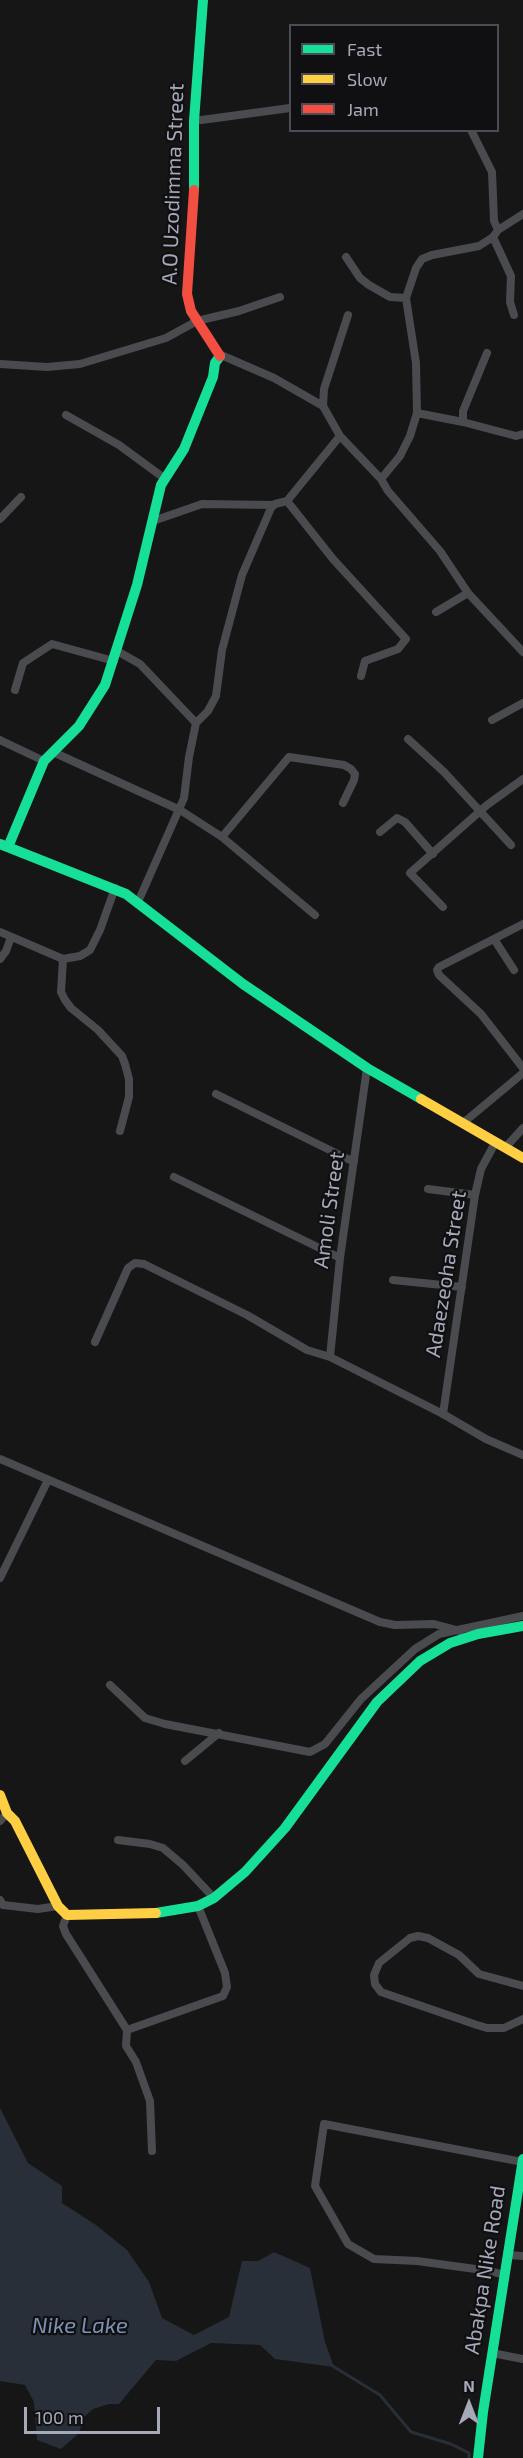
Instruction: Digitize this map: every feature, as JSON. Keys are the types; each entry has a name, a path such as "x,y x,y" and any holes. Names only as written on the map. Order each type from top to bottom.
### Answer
{"street":[{"name":"A.O Uzodimma Street","path":"203,0 194,121 194,212 187,294 191,311 221,355"},
{"path":"194,121 289,108"},
{"path":"472,132 492,172 495,233 512,276 510,302 514,315"},
{"path":"381,479 400,456 410,436 417,413 416,363 406,298 416,268 422,259 432,255 479,246 523,214"},
{"path":"346,257 360,278 369,285 390,297 406,298"},
{"path":"0,364 47,367 80,364 166,338 197,321 239,311 280,297"},
{"path":"322,406 324,389 348,315"},
{"path":"463,422 463,411 487,353"},
{"path":"523,652 468,594 440,551 388,491 381,479 340,436 322,406 274,378 221,355 215,363 213,377 184,449 164,478 116,656 92,708 55,753 44,761 4,846 115,888 138,902 243,984 367,1068 523,1158"},
{"path":"417,413 516,436 523,434"},
{"path":"66,415 119,445 164,478"},
{"path":"153,521 202,504 274,505 287,501 340,436"},
{"path":"0,519 21,497"},
{"path":"287,501 333,559 406,639 398,649 365,661 362,676"},
{"path":"138,902 180,810 196,723 208,711 216,696 222,650 242,575 274,505"},
{"path":"436,612 468,594"},
{"path":"15,690 22,663 52,644 116,656 140,664 196,723"},
{"path":"492,720 523,703"},
{"path":"408,739 444,772 511,845"},
{"path":"0,740 44,761"},
{"path":"55,753 180,810 222,837 315,915"},
{"path":"222,837 289,757 344,765 351,769 355,774 354,780 343,803"},
{"path":"443,907 410,873 479,812 522,781"},
{"path":"380,832 397,818 405,822 433,854"},
{"path":"0,932 63,959 80,956 90,950 115,888"},
{"path":"523,924 437,970 439,975 481,1014 523,1068"},
{"path":"0,959 11,937"},
{"path":"494,939 514,970"},
{"path":"63,959 61,992 65,1000 71,1008 98,1030 122,1056 125,1064 129,1079 129,1097 120,1131"},
{"name":"Amoli Street","path":"330,1358 340,1258 367,1068"},
{"path":"463,1124 523,1073"},
{"path":"216,1094 354,1162"},
{"path":"506,1148 523,1128"},
{"name":"Adaezeoha Street","path":"442,1414 481,1169 495,1143"},
{"path":"174,1177 340,1258"},
{"path":"428,1189 476,1195"},
{"path":"95,1342 128,1268 135,1263 144,1264 247,1315 308,1350 330,1358 442,1414 486,1439 523,1455"},
{"path":"393,1280 462,1287"},
{"path":"0,1459 380,1622 395,1625 434,1624 460,1631"},
{"path":"0,1578 48,1480"},
{"path":"110,1685 145,1718 307,1752 315,1751 325,1744 361,1699 397,1664 439,1634 523,1616"},
{"path":"0,1795 3,1817 15,1821 58,1906 67,1915 157,1913 198,1906 214,1898 245,1872 285,1828 377,1702 420,1661 450,1643 478,1634 523,1626"},
{"path":"185,1761 219,1733"},
{"path":"118,1840 163,1848 183,1865 214,1898"},
{"path":"0,1900 3,1905 38,1909 58,1906"},
{"path":"127,2030 223,1996 227,1987 225,1973 198,1906"},
{"path":"67,1915 63,1926 66,1934 127,2030 126,2046 136,2062 150,2101 152,2151"},
{"path":"523,1986 479,1974 459,1954 428,1938 418,1936 410,1938 379,1963 374,1975 375,1984 381,1992 487,2028 504,2028 523,2019"},
{"path":"504,2275 417,2261 374,2259 348,2244 315,2186 324,2124 523,2161"},
{"name":"Abakpa Nike Road","path":"478,2458 492,2353 523,2161"},
{"path":"508,2254 523,2256"},
{"path":"492,2353 523,2359"}],"water":[{"name":"Nike Lake","path":"0,2108 28,2163 62,2186 62,2203 96,2225 127,2250 149,2282 162,2318 194,2335 229,2317 242,2261 258,2261 274,2252 310,2268 325,2342 334,2367 275,2359 260,2345 211,2343 176,2361 156,2360 119,2404 109,2404 93,2409 84,2417 79,2433 61,2449 37,2440 34,2402 25,2385 0,2381"}],"waterway":[{"path":"331,2365 380,2395 411,2432 451,2444 469,2453 469,2458"}],"traffic: fast":[{"path":"194,190 194,121 203,0"},
{"path":"8,847 44,761 79,726 105,685 137,585 161,485 184,449 213,377 215,363 220,356"},
{"path":"0,844 126,894 243,984 367,1068 421,1099"},
{"path":"156,1913 198,1906 214,1898 245,1872 285,1828 377,1702 420,1661 450,1643 478,1634 523,1626"},
{"path":"478,2458 483,2412 523,2159"}],"traffic: slow":[{"path":"421,1099 523,1158"},
{"path":"0,1795 7,1813 15,1821 58,1906 67,1915 156,1913"}],"traffic: jam":[{"path":"194,190 187,294 191,311 220,356"}]}
